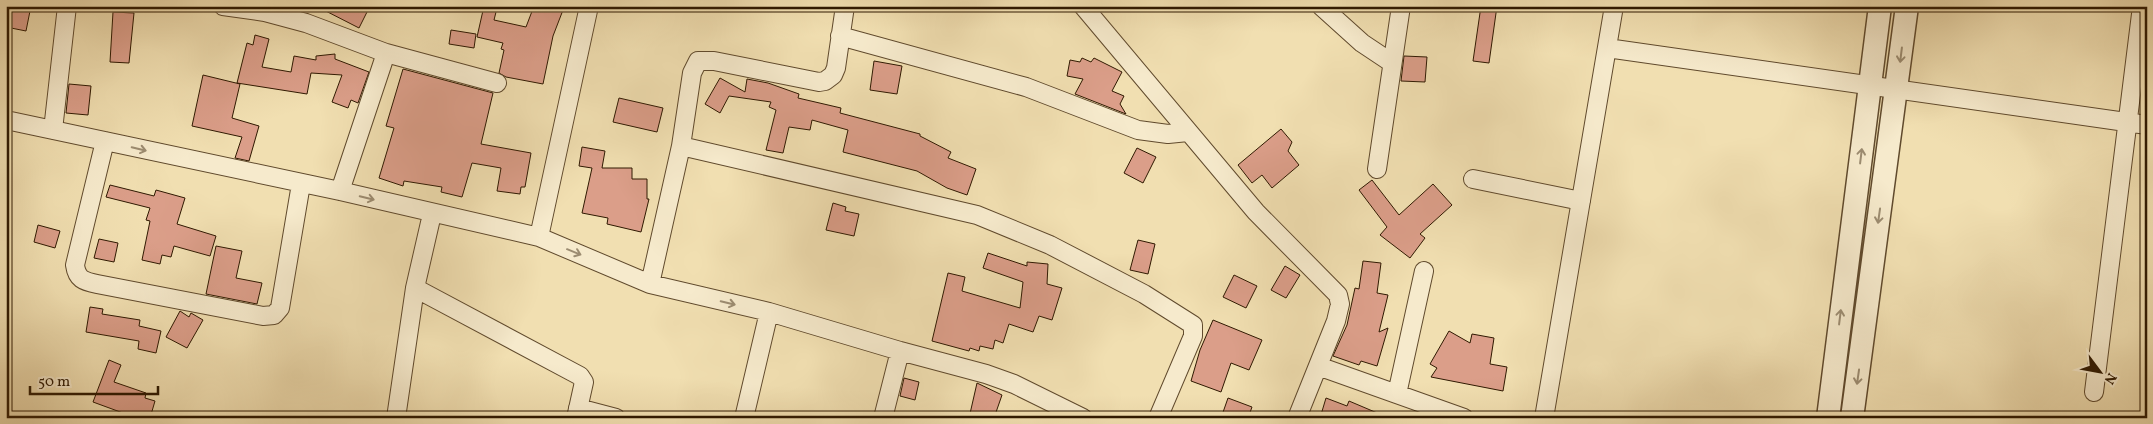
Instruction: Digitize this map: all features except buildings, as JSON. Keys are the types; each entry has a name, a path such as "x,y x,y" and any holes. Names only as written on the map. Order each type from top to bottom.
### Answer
{"street":[{"path":"53,130 67,6"},
{"path":"223,6 265,12 306,23 386,52 498,83"},
{"path":"540,237 589,6"},
{"path":"650,284 681,146 692,73 698,61 714,61 807,81 825,81 834,74 836,68 845,6"},
{"path":"1083,6 1256,212 1338,295 1340,304 1336,321 1297,418"},
{"path":"1321,6 1362,43 1392,63"},
{"path":"1377,169 1402,6"},
{"path":"1544,418 1614,6"},
{"path":"1828,418 1880,6"},
{"path":"1852,418 1907,6"},
{"path":"2094,392 2142,6"},
{"path":"840,36 1026,87 1138,130 1168,134 1188,132"},
{"path":"1607,48 2147,125"},
{"path":"340,191 386,52"},
{"path":"6,120 340,191 432,214 540,237 650,284 769,312 1000,379 1084,418"},
{"path":"105,141 74,265 77,275 82,281 263,316 274,315 280,308 301,184"},
{"path":"681,146 978,215 1050,245 1144,294 1193,325 1193,336 1158,418"},
{"path":"1473,179 1581,201"},
{"path":"396,418 415,288 432,214"},
{"path":"1397,394 1424,271"},
{"path":"415,288 580,376 584,382 577,413 616,418"},
{"path":"744,418 769,312"},
{"path":"883,418 900,351"},
{"path":"1318,366 1464,418"}]}
